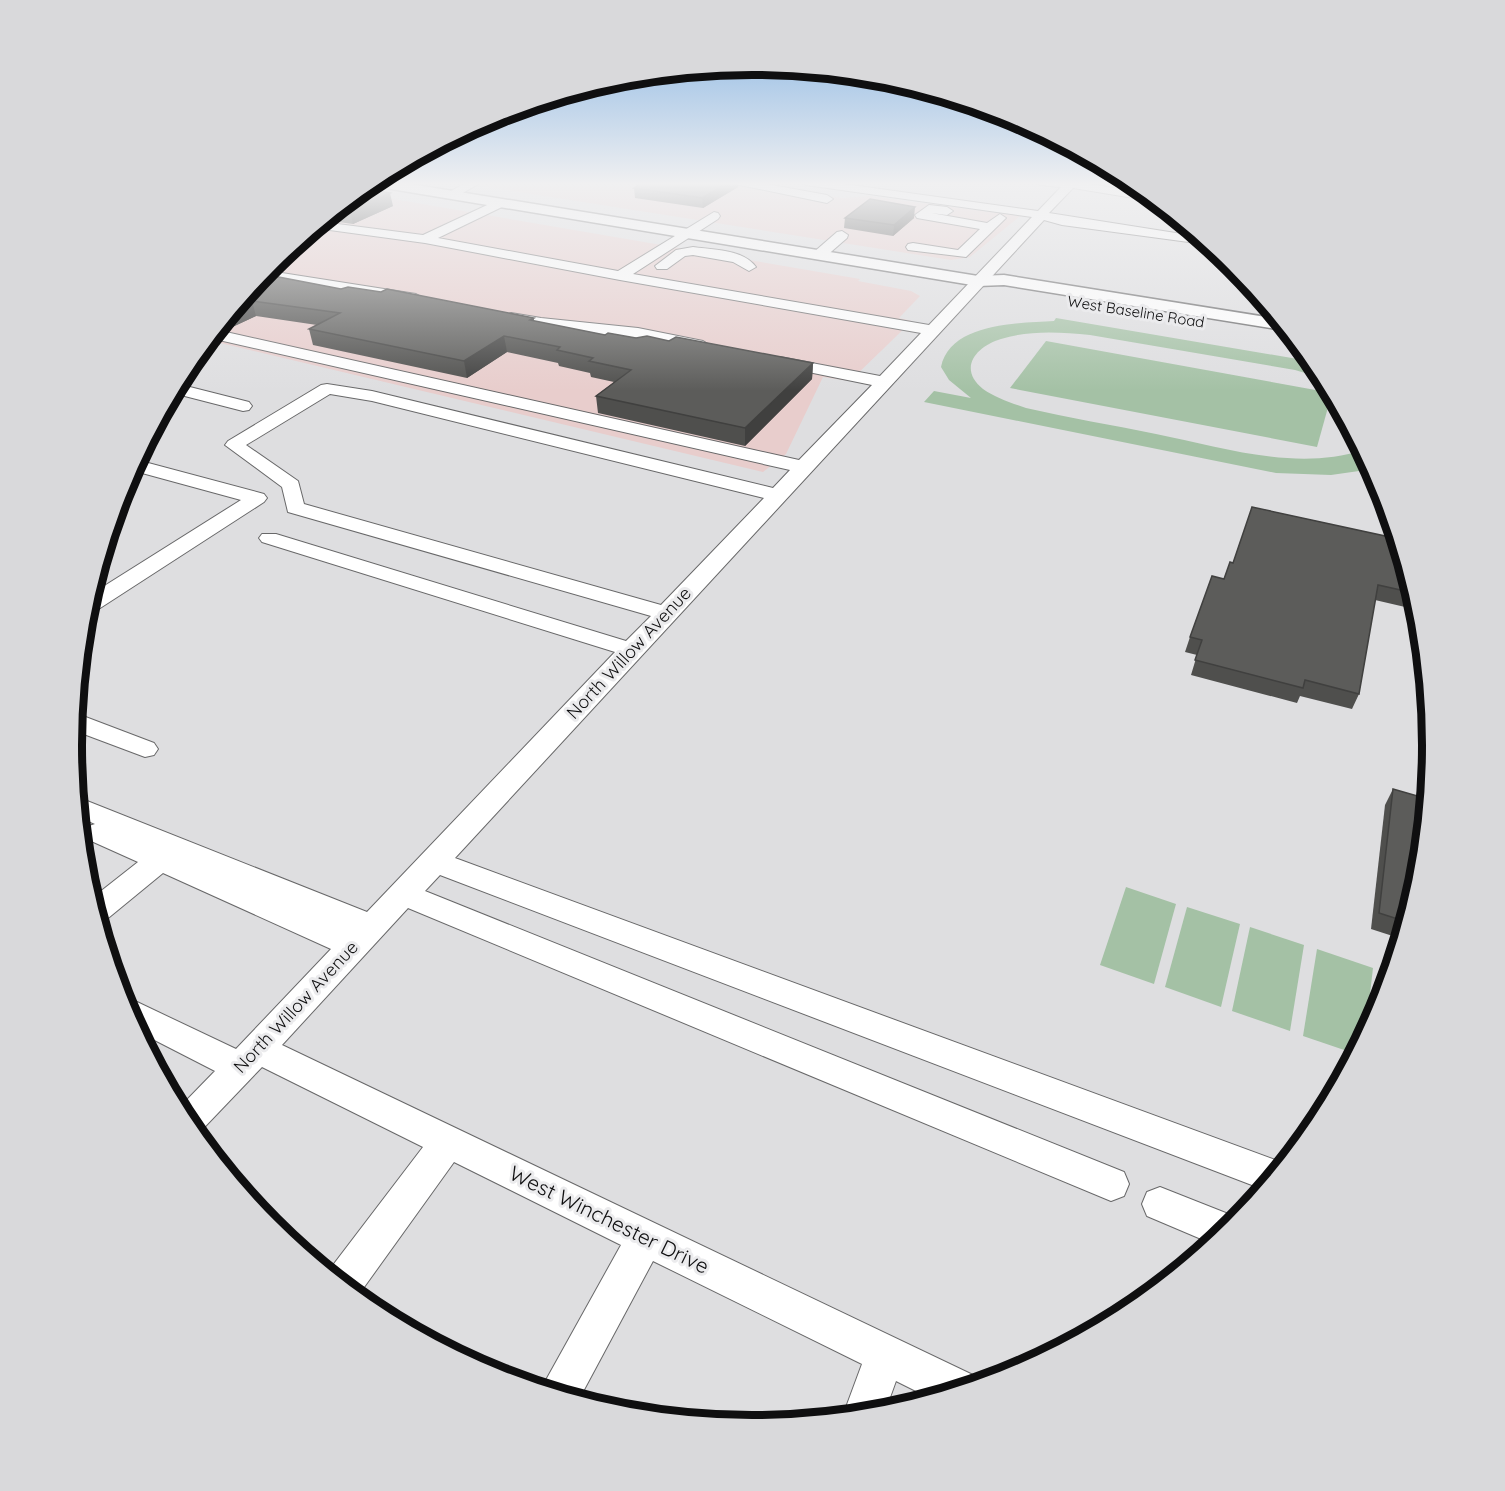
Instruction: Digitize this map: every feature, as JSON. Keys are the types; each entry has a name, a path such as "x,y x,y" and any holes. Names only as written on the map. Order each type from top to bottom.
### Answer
{"main road":[{"name":"West Baseline Road","path":"798,252 978,281 1004,280 1274,324"},
{"name":"West Baseline Road","path":"978,281 995,289 1283,336"}],"street":[{"path":"495,252 932,330"},
{"path":"514,255 521,252"},
{"path":"621,276 658,252"},
{"path":"687,252 652,272 656,276 714,286"},
{"path":"701,252 735,258 744,261 749,267"},
{"path":"819,255 823,252"},
{"path":"945,252 962,254 965,252"},
{"name":"North Willow Avenue","path":"194,1116 1006,252"},
{"path":"273,276 371,289 432,302"},
{"path":"494,314 541,323 638,333 714,348"},
{"path":"222,336 804,466"},
{"path":"762,358 884,382"},
{"path":"666,613 295,508 291,485 234,445 327,389 372,396 777,495"},
{"path":"184,390 243,405"},
{"path":"99,599 257,498 142,469"},
{"path":"268,538 632,650"},
{"path":"82,724 145,749"},
{"path":"85,810 363,937"},
{"path":"88,829 160,860 363,937"},
{"path":"102,907 160,860"},
{"path":"434,861 1268,1174"},
{"path":"403,894 1111,1184"},
{"name":"West Winchester Drive","path":"139,1016 248,1058 448,1141 949,1386"},
{"path":"347,1279 448,1141"},
{"path":"1160,1204 1218,1228"},
{"path":"563,1388 645,1238"},
{"path":"866,1406 886,1355"}],"shaded area":[{"path":"299,252 700,252 860,279 858,281 911,291 920,296 899,318 912,321 850,381 823,377 786,454 763,472 217,342 248,303"},
{"path":"898,252 977,252 970,257 951,260"}],"green space":[{"path":"1056,318 1300,359 1311,375 1295,370 1090,335 1045,332 1012,336 984,347 973,359 971,366 971,373 975,381 993,395 1026,408 1233,451 1312,459 1355,452 1364,470 1331,475 1276,473 924,402 934,391 971,398 949,380 941,367 947,352 957,342 987,328 1054,321"},
{"path":"1046,341 1321,391 1329,404 1317,447 1010,388"},
{"path":"1126,887 1176,904 1154,984 1100,965"},
{"path":"1187,907 1240,924 1221,1007 1165,987"},
{"path":"1250,927 1304,945 1290,1031 1232,1011"},
{"path":"1317,949 1373,968 1368,1011 1349,1052 1303,1036"}],"building":[{"path":"273,276 341,289 348,287 381,292 387,289 534,318 530,320 605,335 608,333 636,338 647,336 669,341 676,337 813,363 745,428 596,396 631,370 589,361 593,358 557,350 560,347 504,336 464,361 309,329 340,313 252,301 249,302"},
{"path":"1252,507 1389,537 1404,591 1378,585 1359,694 1305,680 1303,688 1195,660 1202,640 1190,637 1212,576 1224,579 1230,562 1233,563"},
{"path":"1393,789 1421,797 1410,876 1400,920 1379,913"}]}
